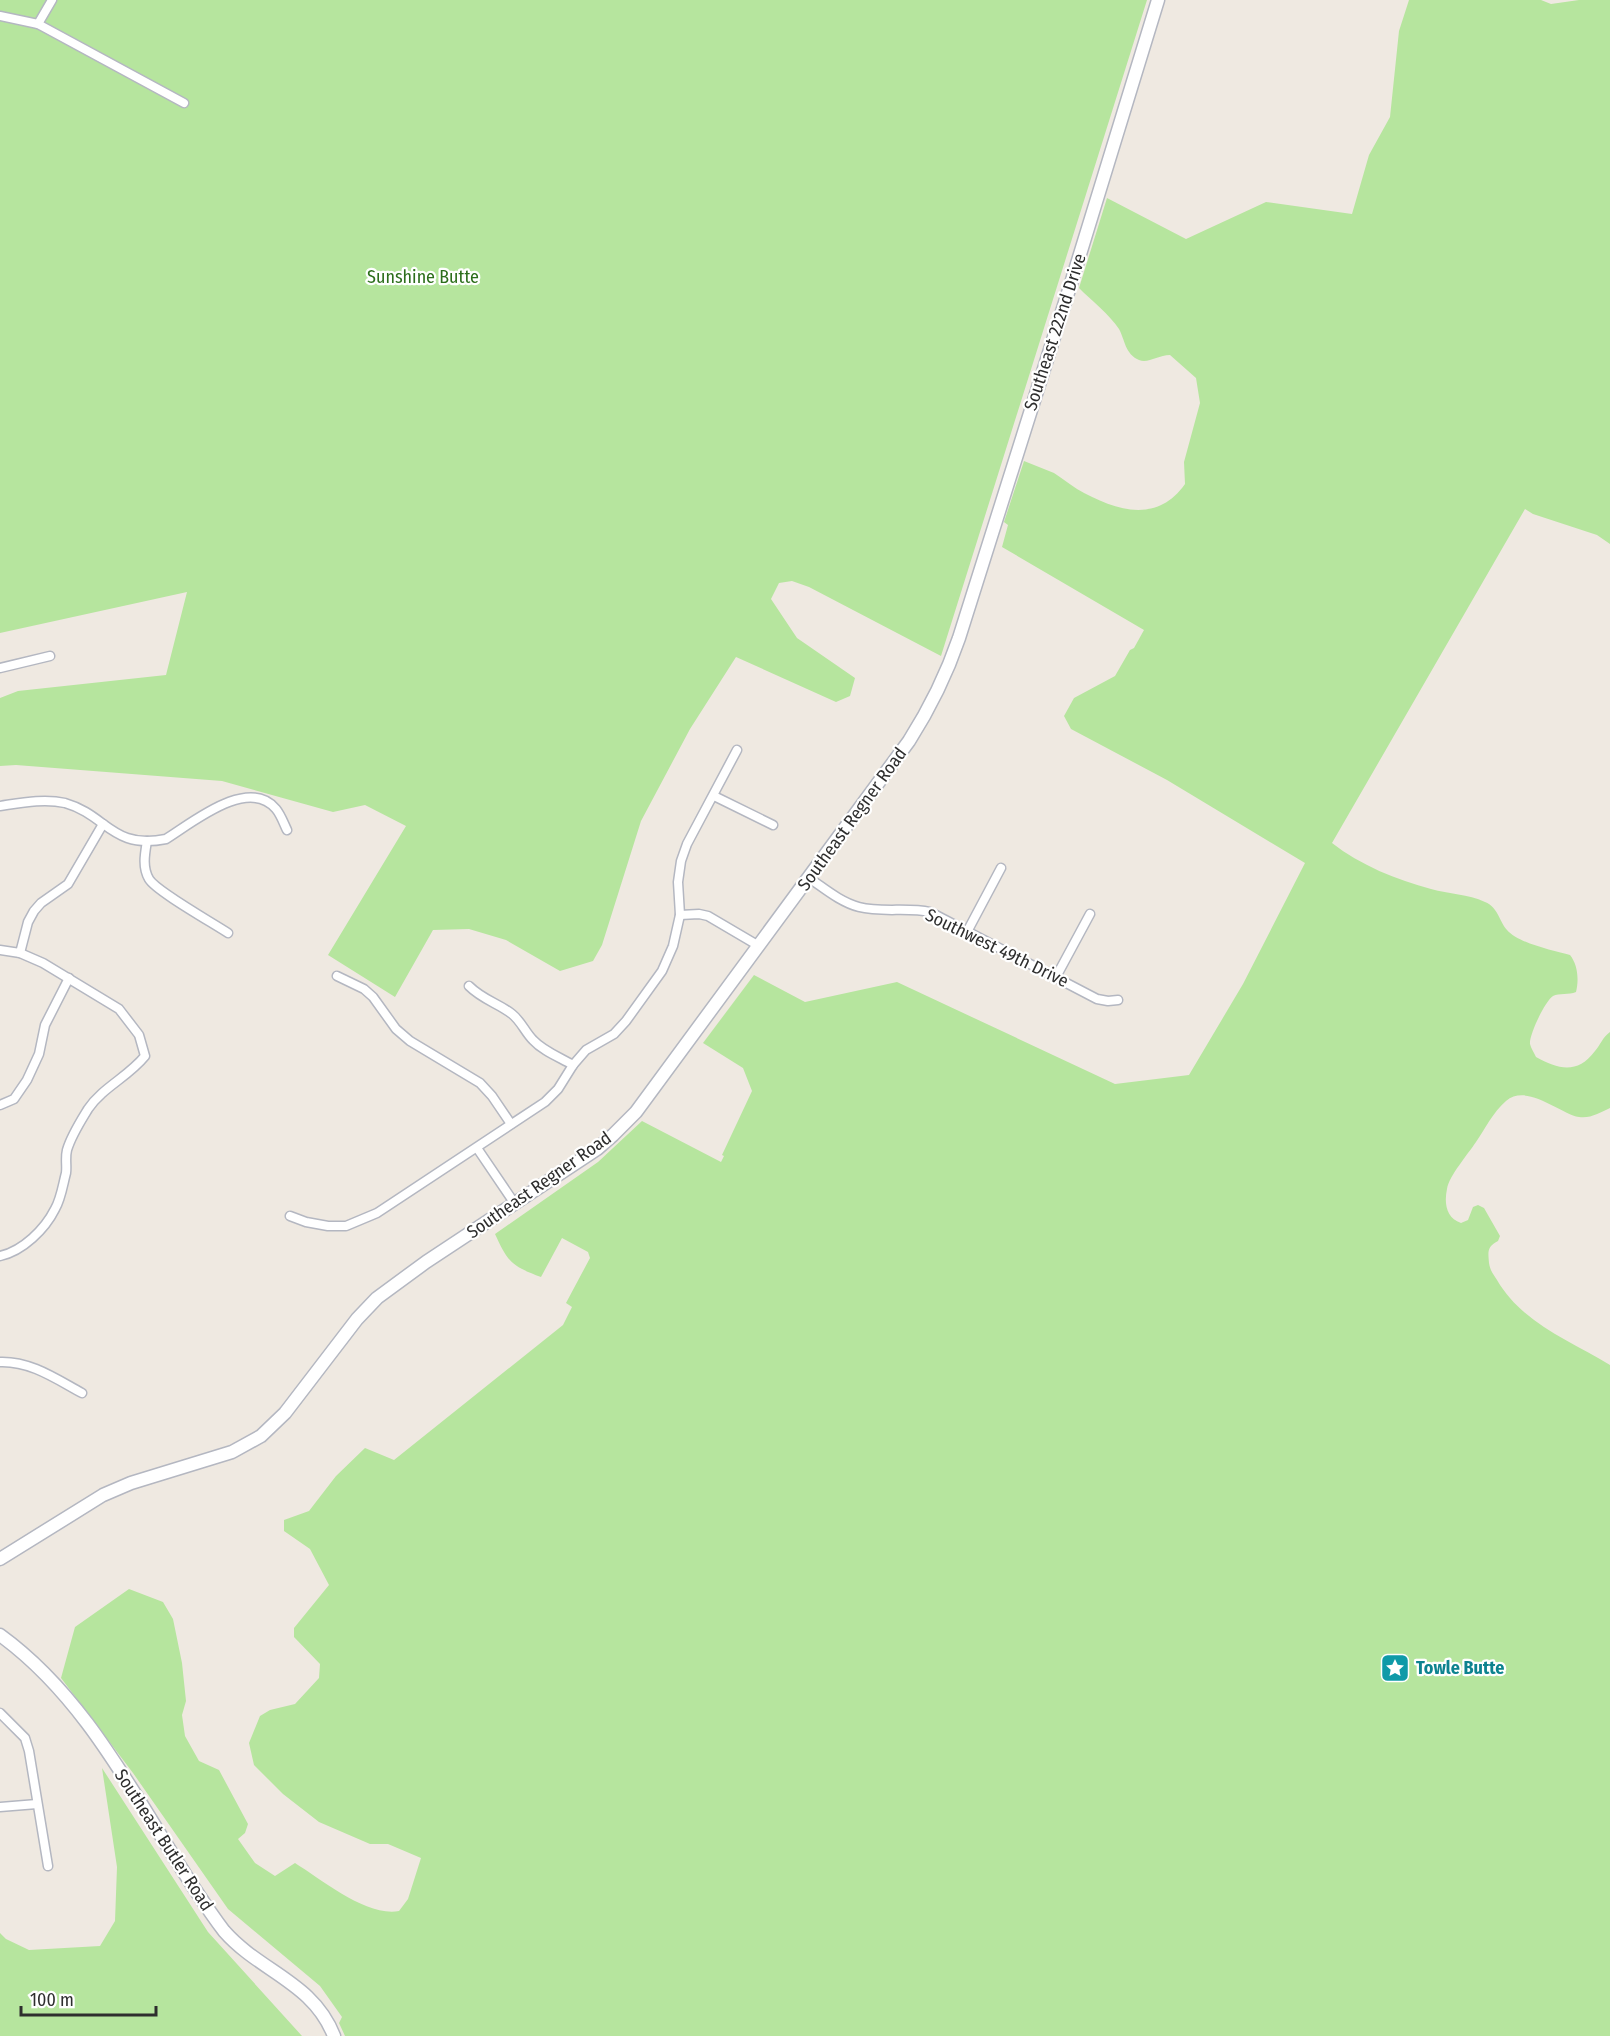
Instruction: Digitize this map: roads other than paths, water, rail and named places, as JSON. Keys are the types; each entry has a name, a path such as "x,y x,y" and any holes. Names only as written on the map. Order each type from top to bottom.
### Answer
{"main road":[{"name":"Southeast 222nd Drive","path":"950,664 1077,266 1158,0"},
{"name":"Southeast Regner Road","path":"0,1559 79,1509 118,1488 232,1452 261,1436 285,1413 349,1328 377,1298 426,1262 597,1149 624,1124 759,946 909,741 935,699 950,664"},
{"name":"Southeast Butler Road","path":"0,1635 52,1682 91,1729 224,1931 248,1954 304,1991 328,2021 334,2036"}],"street":[{"path":"38,24 52,0"},
{"path":"0,16 38,24 184,103"},
{"path":"0,668 50,656"},
{"path":"291,1216 346,1231 378,1213 545,1102 558,1089 573,1065 586,1050 614,1034 627,1021 662,971 673,946 680,915 678,882 681,861 687,844 737,750"},
{"path":"714,796 772,825"},
{"path":"0,806 46,802 65,803 124,837 134,841 147,841 166,839 228,801 252,798 269,804 276,810 287,830"},
{"path":"20,953 28,922 34,911 41,903 68,884 103,824"},
{"path":"147,841 144,862 149,879 161,890 228,933"},
{"path":"968,930 1000,868"},
{"name":"Southwest 49th Drive","path":"809,878 858,907 915,909 930,912 1096,999 1118,1000"},
{"path":"1056,977 1090,914"},
{"path":"680,915 708,916 759,946"},
{"path":"0,950 20,953 69,978 119,1010 139,1035 145,1056 137,1066 100,1092 75,1129 66,1152 66,1171 56,1208 41,1230 23,1245 0,1256"},
{"path":"337,976 364,989 374,997 396,1029 410,1041 480,1083 511,1124"},
{"path":"0,1105 14,1099 27,1080 39,1054 45,1025 69,978"},
{"path":"469,986 479,996 511,1012 540,1047 573,1065"},
{"path":"477,1148 515,1204"},
{"path":"0,1362 18,1363 35,1368 82,1393"},
{"path":"0,1713 25,1738 48,1866"},
{"path":"0,1807 37,1804"}],"place":[{"name":"Towle Butte","path":"1395,1668"}],"park label":[{"name":"Sunshine Butte","path":"423,277"}]}
